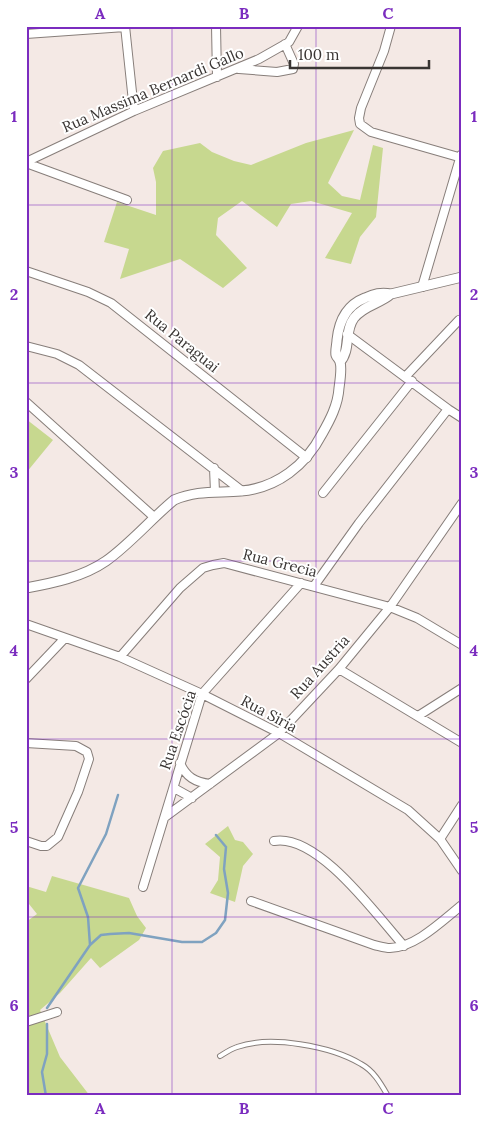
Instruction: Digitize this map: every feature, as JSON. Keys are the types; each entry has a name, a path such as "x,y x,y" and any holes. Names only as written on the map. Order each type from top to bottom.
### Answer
{"street":[{"path":"26,34 44,30 124,26 134,111"},
{"path":"216,26 218,77"},
{"path":"237,69 277,72 294,69 287,43 298,26"},
{"path":"391,26 384,51 359,118 360,124 371,132 461,156 422,287"},
{"name":"Rua Massima Bernardi Gallo","path":"26,162 134,111 237,69 287,43"},
{"path":"26,162 127,200"},
{"name":"Rua Paraguai","path":"26,271 88,292 111,303 307,458"},
{"path":"26,588 83,573 105,562 174,500 193,493 242,491 262,486 288,474 307,458 333,415 339,388 340,362 336,356 338,333 345,313 360,300 383,292 391,294 462,277"},
{"path":"340,362 345,356 349,326 359,312 366,307 385,300 391,294"},
{"path":"322,493 409,379 459,320"},
{"path":"348,334 462,418"},
{"path":"26,346 57,354 79,365 242,491"},
{"path":"26,402 154,517"},
{"path":"314,586 358,523 448,409"},
{"path":"214,468 215,492"},
{"name":"Rua Austria","path":"165,817 279,733 339,669 390,607 462,503"},
{"path":"453,515 462,518"},
{"name":"Rua Grecia","path":"120,657 180,588 203,568 224,563 390,607 417,618 462,645"},
{"name":"Rua Escócia","path":"143,887 202,694 301,583"},
{"path":"26,593 36,586"},
{"name":"Rua Siria","path":"26,620 34,627"},
{"name":"Rua Siria","path":"26,624 120,657 202,694 279,733 408,810 440,839 462,871"},
{"path":"26,679 65,638"},
{"path":"339,669 462,743"},
{"path":"418,716 462,688"},
{"path":"26,743 76,746 87,752 89,759 78,792 58,837 48,846 26,841"},
{"path":"180,763 192,780 210,784"},
{"path":"174,788 192,798"},
{"path":"440,839 462,805"},
{"path":"274,842 282,840 292,842 312,852 330,865 346,879 404,946"},
{"path":"251,902 374,945 390,948 404,946 416,941 462,905"},
{"path":"26,1022 57,1012"}],"lane":[{"path":"220,1056 235,1047 273,1042 306,1046 340,1054 362,1064 378,1078 388,1096"}],"green space":[{"path":"354,130 328,183 342,196 360,200 373,145 383,148 376,217 360,237 351,264 325,258 352,213 311,201 291,204 277,227 242,201 218,218 216,235 247,268 223,288 180,259 120,279 129,249 104,242 117,202 156,215 156,182 153,168 163,151 200,143 212,152 234,161 251,165 306,143"},
{"path":"26,419 53,440 26,473"},
{"path":"228,826 235,840 243,842 253,854 243,866 235,902 210,893 218,880 220,857 205,844"},
{"path":"52,876 129,898 137,916 146,928 139,940 100,968 91,958 60,993 40,1010 60,1057 90,1096 26,1096 26,922 37,914 29,904 26,906 26,886 46,892"}],"waterway":[{"path":"47,1008 90,945 88,917 78,888 106,834 118,795"},
{"path":"90,945 101,935 110,934 129,933 182,942 202,942 216,933 225,920 228,893 224,869 226,847 216,835"},
{"path":"46,1096 42,1072 47,1054 47,1024"}]}
